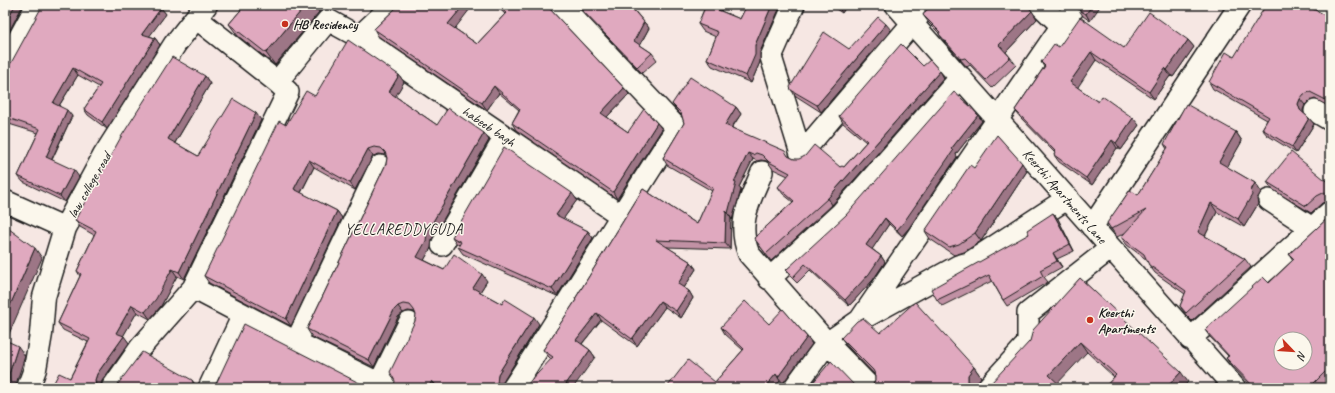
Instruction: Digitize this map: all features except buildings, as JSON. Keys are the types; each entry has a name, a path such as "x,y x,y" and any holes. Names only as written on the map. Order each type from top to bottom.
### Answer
{"street":[{"path":"5,64 37,5"},
{"path":"359,37 393,5"},
{"path":"513,388 577,288 620,215 677,128 561,5"},
{"path":"794,5 771,57 801,154 911,23 928,5"},
{"name":"Keerthi Apartments Lane","path":"896,5 1068,198 1190,339 1235,388"},
{"path":"860,320 998,120 1070,12 1040,5"},
{"path":"1092,227 1240,5"},
{"path":"1323,5 1330,10"},
{"path":"112,388 140,348 193,288 288,92 201,11"},
{"name":"law college road","path":"28,388 35,368 41,334 44,297 65,228 109,150 175,44 201,11"},
{"name":"habeeb bagh","path":"277,82 328,20 359,37 620,215"},
{"path":"770,279 841,213 961,77"},
{"path":"442,245 505,137"},
{"path":"296,342 380,166"},
{"path":"762,172 745,213 743,230 745,244 749,254 827,343 871,388"},
{"path":"794,388 827,343 860,320 958,266 969,263 1068,198"},
{"path":"1269,200 1312,228"},
{"path":"5,201 65,228"},
{"path":"1190,339 1330,212"},
{"path":"988,388 1028,343 1028,313 1111,248"},
{"path":"193,288 296,342 357,381 383,386 410,323"},
{"path":"209,388 243,315"}],"place":[{"name":"HB Residency","path":"285,24"},
{"name":"Keerthi Apartments","path":"1090,320"}],"district":[{"name":"YELLAREDDYGUDA","path":"404,229"}]}
